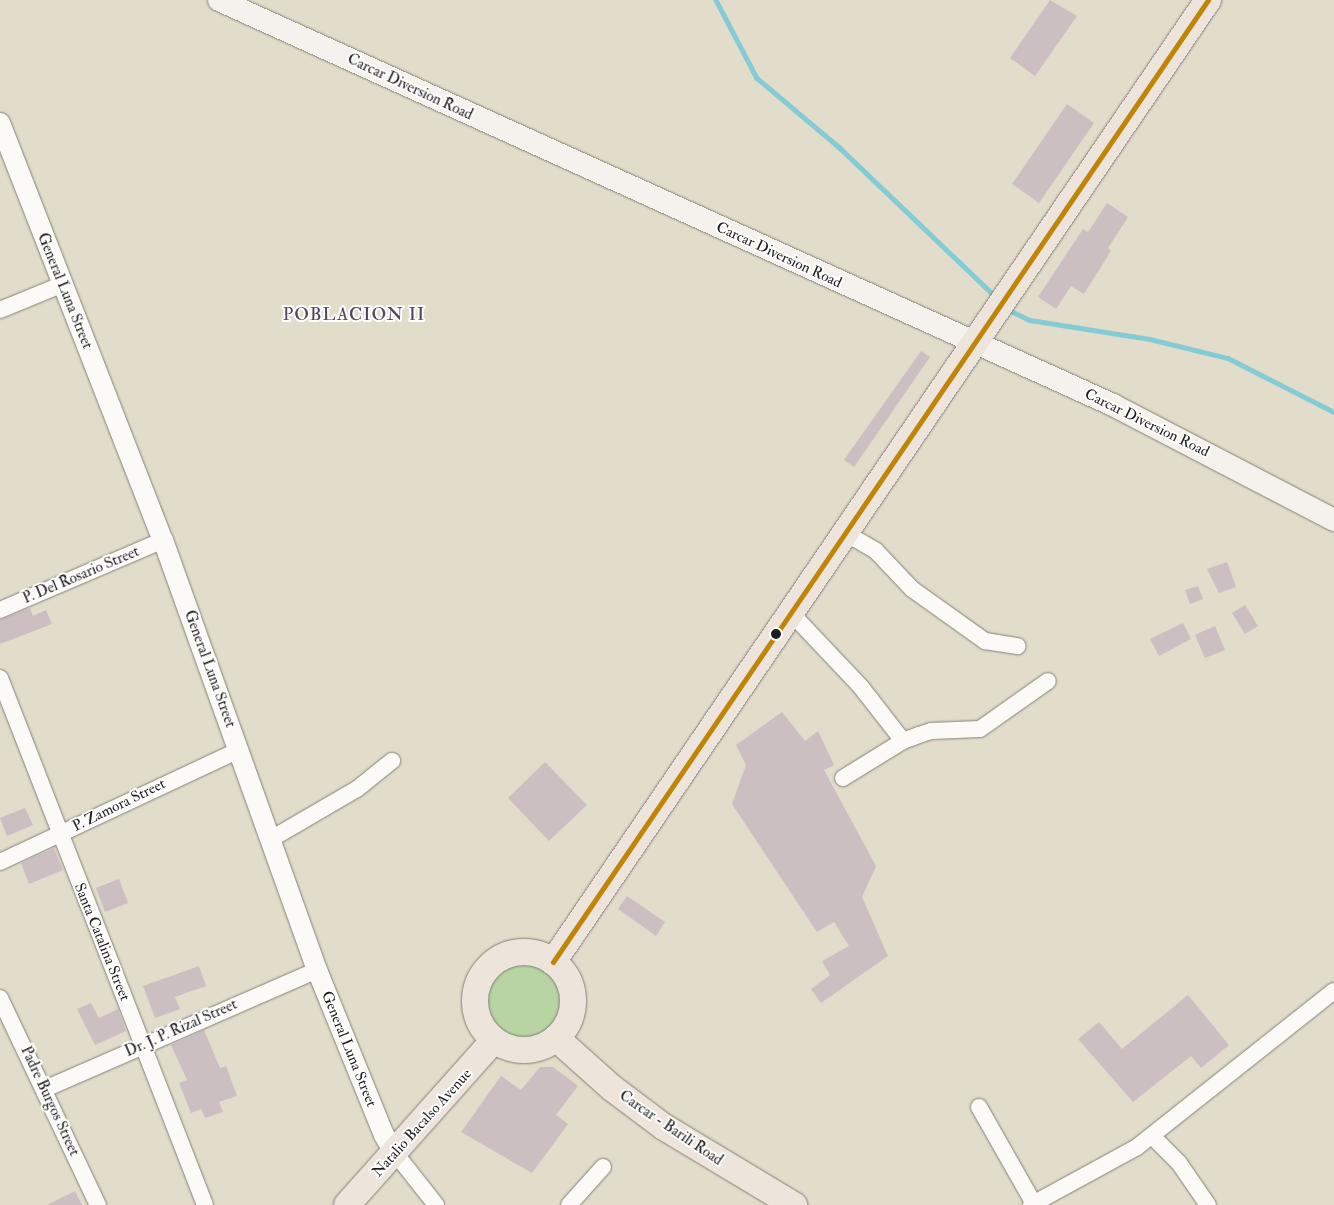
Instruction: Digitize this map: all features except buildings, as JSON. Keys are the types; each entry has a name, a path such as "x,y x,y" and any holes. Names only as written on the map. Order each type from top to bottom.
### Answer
{"highway":[{"path":"554,962 791,613 847,534 1208,0"},
{"path":"517,953 530,953 554,962 564,973 574,1000 572,1014 556,1038 542,1047 525,1050 509,1048 494,1040 478,1020 475,1008 475,995 485,972 505,956 517,953"},
{"name":"Carcar - Barili Road","path":"556,1038 612,1088 664,1127 794,1205"},
{"name":"Natalio Bacalso Avenue","path":"347,1205 494,1040"}],"main road":[{"name":"Carcar Diversion Road","path":"219,0 974,344 1122,409 1334,520"}],"street":[{"name":"General Luna Street","path":"0,123 163,540 318,970 384,1135 395,1153 436,1205"},
{"path":"0,310 63,284"},
{"path":"847,534 876,551 912,589 985,641 1018,646"},
{"name":"P. Del Rosario Street","path":"0,610 163,540"},
{"path":"791,613 855,679 903,741"},
{"name":"Santa Catalina Street","path":"0,678 58,834 144,1044 205,1205"},
{"path":"843,778 903,741 931,731 980,729 1048,681"},
{"name":"P. Zamora Street","path":"0,862 239,750"},
{"path":"271,839 357,789 392,761"},
{"name":"Dr. J. P. Rizal Street","path":"45,1089 144,1044 318,970"},
{"path":"978,1107 1033,1204 1152,1136 1334,991"},
{"name":"Padre Burgos Street","path":"0,998 45,1089 96,1204"},
{"path":"1152,1136 1179,1163 1208,1205"},
{"path":"569,1205 603,1167"}],"green space":[{"path":"524,957 541,961 555,970 564,984 568,1001 564,1018 555,1032 541,1041 524,1045 507,1041 493,1032 484,1018 480,1001 484,984 493,970 507,961"}],"waterway":[{"path":"716,0 757,78 840,148 995,296"},
{"path":"1007,309 1030,320 1150,339 1228,358 1334,412"}],"transit line":[{"path":"553,962 1208,0"}],"district":[{"name":"POBLACION II","path":"354,315"}]}
